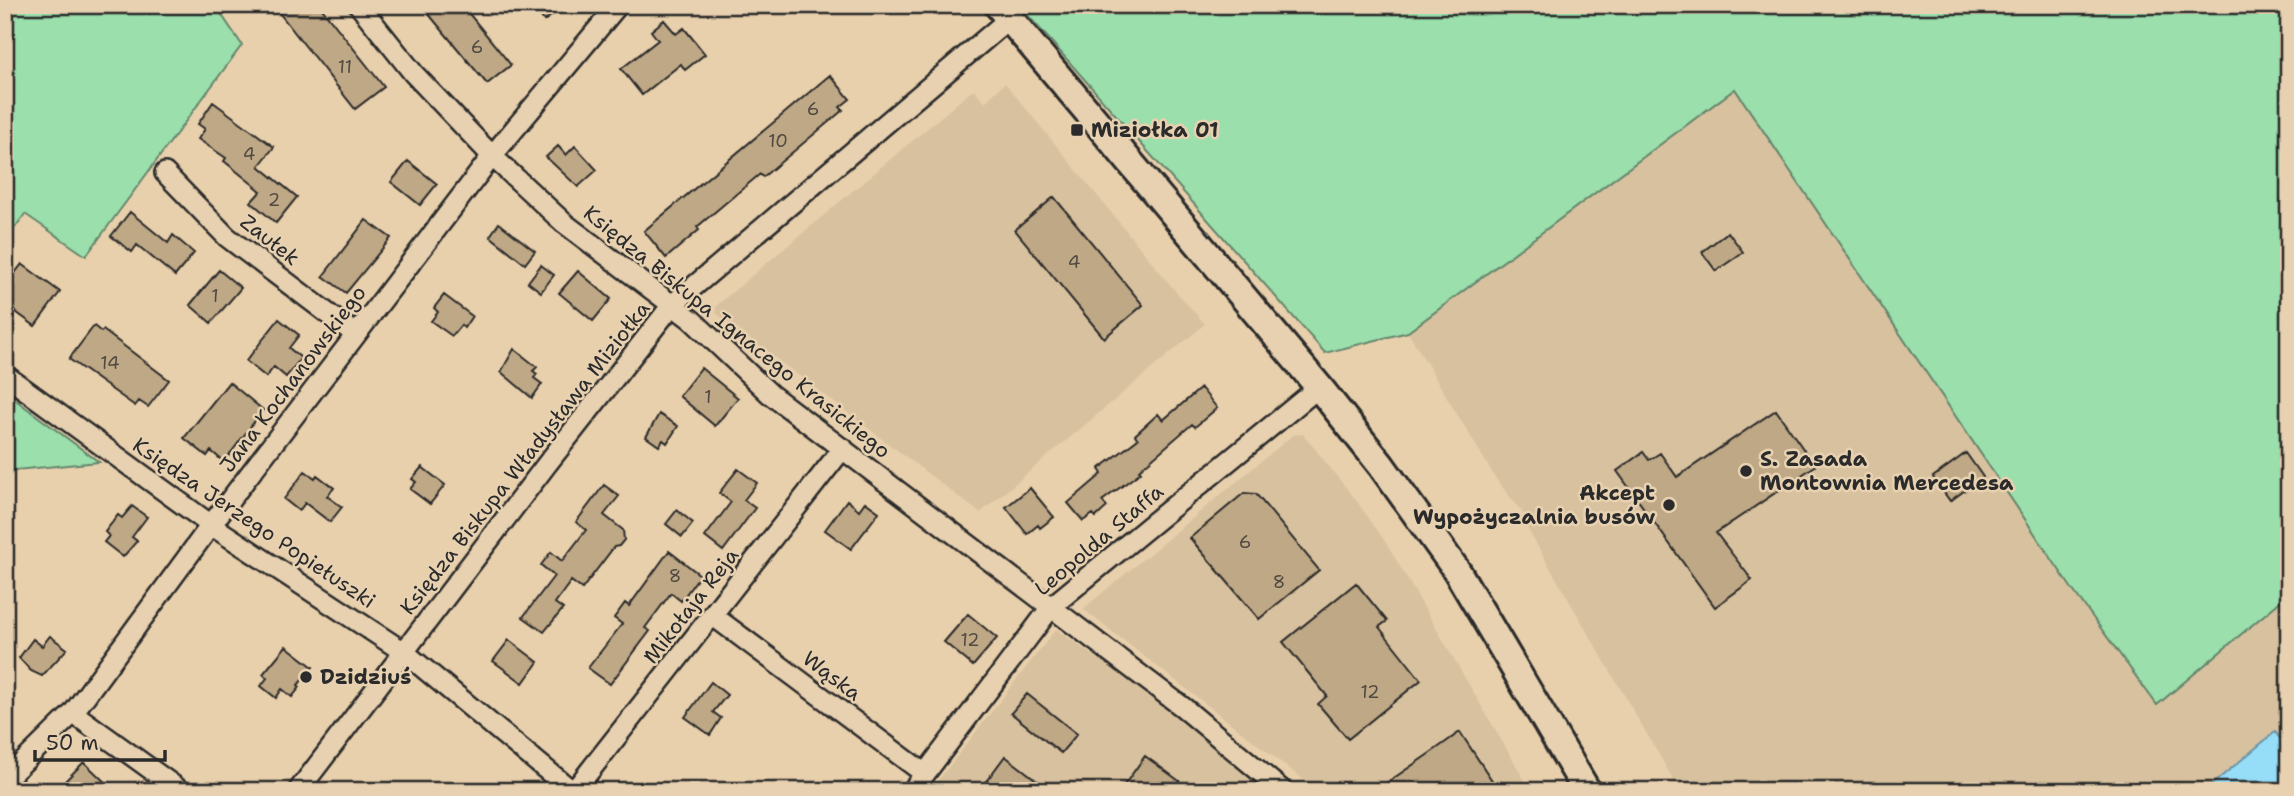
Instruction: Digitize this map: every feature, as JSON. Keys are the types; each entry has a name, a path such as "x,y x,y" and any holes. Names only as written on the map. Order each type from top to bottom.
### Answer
{"street":[{"name":"Księdza Biskupa Ignacego Krasickiego","path":"359,5 414,74 492,156 564,223 692,320 770,394 1195,716 1283,791"},
{"name":"Jana Kochanowskiego","path":"5,780 73,713 211,525 492,156 618,5"},
{"name":"Księdza Biskupa Władysława Miziołka","path":"298,791 672,305 1003,12"},
{"path":"1003,12 1381,464 1457,571 1587,791"},
{"name":"Zaułek","path":"165,173 227,237 355,334"},
{"name":"Księdza Jerzego Popiełuszki","path":"5,375 211,525 404,652 573,791"},
{"name":"Leopolda Staffa","path":"912,791 1052,606 1319,387"},
{"name":"Mikołaja Reja","path":"573,791 843,449"},
{"name":"Wąska","path":"712,615 925,774"},
{"path":"73,713 181,791"}],"shaded area":[{"path":"1005,83 1205,324 980,513 716,313 716,306 974,89 985,102"},
{"path":"1735,88 2072,589 2157,705 2289,594 2289,791 1680,791 1527,528 1531,523 1496,479 1408,332"},
{"path":"1303,434 1387,544 1531,791 1318,791 1083,609 1293,435"},
{"path":"1056,629 1194,727 1267,791 930,791"}],"green space":[{"path":"5,5 215,5 242,45 86,256 25,214 5,241"},
{"path":"1019,5 2289,5 2289,594 2157,705 2072,589 1735,89 1408,332 1325,353"},
{"path":"5,392 99,462 5,471"}],"water":[{"path":"2275,732 2289,749 2289,791 2204,791"}],"building":[{"path":"273,5 319,5 384,87 355,109"},
{"path":"435,5 462,5 511,65 487,84 427,12"},
{"path":"533,5 566,5 544,21"},
{"path":"664,20 676,34 684,28 705,54 685,70 681,64 642,95 621,69 658,40 651,31"},
{"path":"830,75 850,99 840,107 843,110 763,177 760,174 697,227 699,230 666,258 644,231"},
{"path":"213,102 274,147 259,166 297,197 276,223 251,202 261,191 224,161 226,158 198,139 205,129 198,124"},
{"path":"558,146 566,155 575,146 597,170 578,187 546,157"},
{"path":"408,161 437,184 420,205 391,182"},
{"path":"1054,197 1143,305 1104,338 1015,230"},
{"path":"130,212 168,243 173,235 194,253 175,276 137,245 132,252 111,236"},
{"path":"366,220 391,238 346,293 323,276"},
{"path":"499,223 535,251 525,264 490,236"},
{"path":"1728,232 1743,252 1716,271 1702,252"},
{"path":"22,264 60,292 35,326 5,304 5,286"},
{"path":"541,265 554,275 541,292 528,282"},
{"path":"219,270 241,288 211,323 190,305"},
{"path":"578,271 611,299 593,321 559,293"},
{"path":"444,295 472,316 464,328 461,325 452,336 431,321 438,312 434,308"},
{"path":"279,319 299,335 289,348 301,358 286,377 274,367 266,377 246,361"},
{"path":"94,326 169,380 148,407 139,401 135,406 69,359"},
{"path":"514,349 537,367 533,371 537,374 534,378 542,384 532,398 501,372"},
{"path":"701,368 738,398 715,426 679,396"},
{"path":"229,382 263,410 224,462 211,451 207,456 184,438"},
{"path":"1201,388 1217,408 1195,427 1192,424 1139,470 1141,472 1102,501 1107,507 1096,517 1093,514 1083,521 1068,503 1102,474 1099,469 1138,439 1135,435 1158,414 1163,420"},
{"path":"1776,410 1815,466 1716,533 1752,580 1715,607 1617,471 1643,452 1649,460 1660,453 1677,477"},
{"path":"659,414 678,426 667,443 663,440 659,446 646,437"},
{"path":"1966,453 1983,477 1950,501 1933,477"},
{"path":"422,467 445,485 430,504 410,489 416,482 412,479"},
{"path":"738,469 757,483 744,500 755,508 723,551 705,537 731,502 719,493"},
{"path":"305,471 315,478 317,475 334,488 327,496 342,507 330,522 305,503 299,511 284,499"},
{"path":"604,485 619,496 604,515 623,530 624,540 614,547 582,589 571,581 555,603 563,609 544,632 523,617 554,576 541,565 551,552 562,561 586,530 576,522"},
{"path":"1030,488 1054,517 1027,534 1006,507"},
{"path":"1244,493 1256,494 1319,570 1259,619 1190,538"},
{"path":"847,500 859,510 865,502 879,512 851,549 825,530"},
{"path":"132,506 147,517 132,537 137,541 123,557 104,542 109,536 105,532 118,515 122,518"},
{"path":"677,510 693,523 682,537 666,524"},
{"path":"669,551 700,575 681,601 671,593 645,628 650,631 610,684 588,668 622,624 614,618 625,603 629,606"},
{"path":"1356,583 1387,621 1379,627 1421,680 1348,739 1318,704 1327,696 1283,642"},
{"path":"968,614 997,638 973,666 944,642"},
{"path":"50,636 67,649 42,676 31,671 19,658 33,639 42,646"},
{"path":"509,640 538,662 523,683 493,661"},
{"path":"286,646 313,667 292,697 282,689 276,698 261,686 267,678 263,674"},
{"path":"711,682 727,695 713,712 721,718 710,735 685,717"},
{"path":"1027,694 1077,734 1061,753 1011,713"},
{"path":"1460,732 1499,791 1375,791 1436,749"},
{"path":"1005,756 1039,782 1032,791 979,791"},
{"path":"1145,756 1193,791 1120,791"},
{"path":"84,762 114,791 71,791 63,783"}],"place":[{"name":"Miziołka 01","path":"1077,130"},
{"name":"S. Zasada Montownia Mercedesa","path":"1746,471"},
{"name":"Akcept Wypożyczalnia busów","path":"1669,505"},
{"name":"Dzidziuś","path":"306,677"}]}
